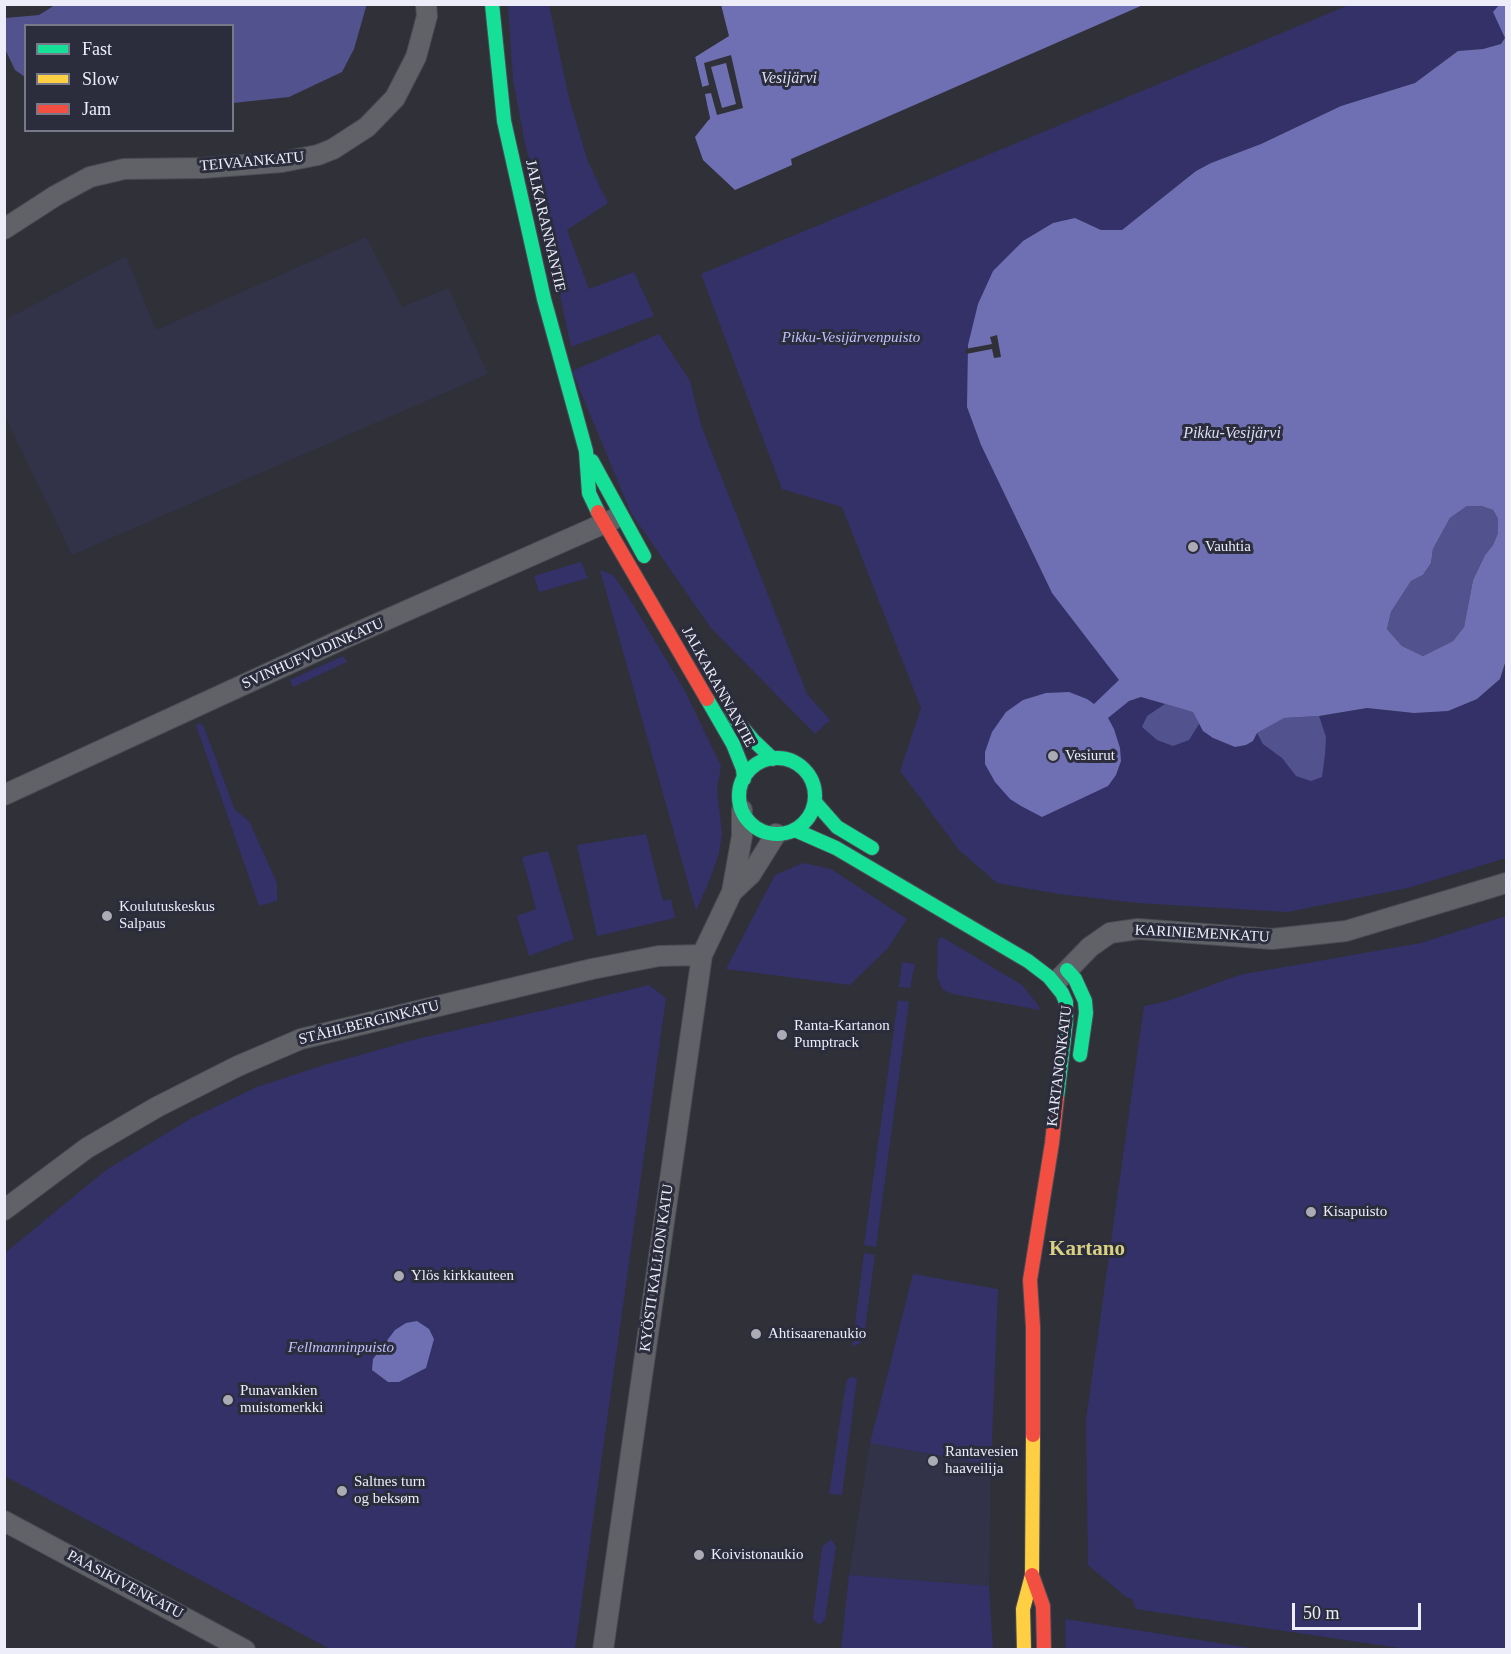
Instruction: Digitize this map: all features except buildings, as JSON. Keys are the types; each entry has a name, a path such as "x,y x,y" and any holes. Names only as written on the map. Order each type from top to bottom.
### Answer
{"main road":[{"name":"JALKARANNANTIE","path":"492,4 504,121 544,298 586,451 637,576 733,744 744,779"},
{"name":"JALKARANNANTIE","path":"586,451 590,493 653,571"},
{"name":"JALKARANNANTIE","path":"725,700 736,720 773,759"},
{"path":"773,759 794,762 810,778 815,790 815,802 808,819 785,832 765,832 755,827 742,810 740,789 744,779 751,769 761,762 773,759"},
{"path":"815,802 837,827 888,858"},
{"name":"KARTANONKATU","path":"785,832 836,848 1044,971 1059,970 1081,989 1085,1001 1085,1024 1078,1068"},
{"name":"KARTANONKATU","path":"1024,1650 1023,1609 1032,1575 1034,1327 1030,1280 1052,1143 1067,1010 1059,970"},
{"name":"KARTANONKATU","path":"1034,1327 1045,1294"},
{"name":"KARTANONKATU","path":"1032,1575 1043,1606 1044,1650"}],"street":[{"name":"TEIVAANKATU","path":"4,229 14,220 90,177 124,169 203,168 282,162 318,155 333,149 367,128 394,98 416,57 427,16 426,4"},
{"name":"SVINHUFVUDINKATU","path":"4,795 345,638 613,520"},
{"name":"KYÖSTI KALLION KATU","path":"603,1650 702,955 732,892 742,836 742,810"},
{"name":"KYÖSTI KALLION KATU","path":"732,892 751,874 785,832"},
{"name":"KARINIEMENKATU","path":"1059,970 1110,933 1138,929 1272,939 1346,931 1506,883"},
{"name":"STÅHLBERGINKATU","path":"4,1210 87,1148 157,1107 238,1066 301,1038 592,969 659,957 702,955"},
{"name":"PAASIKIVENKATU","path":"4,1521 245,1650"}],"shaded area":[{"path":"55,5 366,5 366,7 354,49 342,72 289,97 234,103 234,24 24,24 24,76 15,70 5,49 5,18 39,15"},
{"path":"366,237 402,307 448,288 488,374 72,555 5,416 5,320 126,256 156,330"},
{"path":"1467,506 1481,506 1493,510 1498,519 1498,533 1473,580 1464,627 1453,641 1423,656 1402,646 1387,629 1391,612 1411,581 1423,575 1431,563 1433,549 1450,518"},
{"path":"1165,704 1194,712 1199,724 1189,740 1173,746 1157,740 1142,727 1147,716"},
{"path":"1319,716 1326,737 1325,755 1322,777 1311,781 1296,776 1282,758 1263,744 1257,733 1283,718"},
{"path":"870,1443 991,1465 989,1586 849,1575"}],"green space":[{"path":"508,5 549,5 570,102 588,162 608,203 567,230 589,289 634,272 654,316 571,347 540,199 525,144 513,80"},
{"name":"Pikku-Vesijärvenpuisto","path":"1349,5 1506,5 1506,39 1501,44 1483,49 1458,51 1415,83 1341,106 1261,144 1211,163 1196,171 1122,230 1101,230 1075,218 967,407 981,445 1052,593 1120,680 1129,701 1141,697 1194,712 1204,731 1213,738 1235,747 1253,741 1257,733 1283,718 1319,716 1367,708 1414,713 1477,699 1500,679 1506,660 1506,858 1408,888 1287,912 1138,903 1059,894 997,883 959,850 900,771 921,708 842,507 782,489 701,274"},
{"path":"659,334 690,381 701,425 807,694 830,720 815,734 711,628 631,513 572,371"},
{"path":"581,562 588,578 539,592 534,576"},
{"path":"600,570 613,575 629,598 684,689 721,766 717,790 722,833 719,854 696,911"},
{"path":"343,656 347,662 293,687 290,680"},
{"path":"200,723 204,727 235,810 249,821 277,883 277,901 259,906 196,725"},
{"path":"646,834 663,901 671,899 675,918 597,936 577,845"},
{"path":"548,851 574,939 529,956 517,916 536,909 522,857"},
{"path":"803,863 831,869 907,919 888,948 850,985 726,969 775,875"},
{"name":"Kisapuisto","path":"1506,916 1506,1649 1406,1649 1136,1609 1132,1599 1126,1597 1088,1565 1086,1420 1144,1006 1168,1001 1239,975 1421,943"},
{"path":"942,937 1022,985 1040,1010 953,994 943,990 937,977 938,939"},
{"path":"902,962 915,964 910,988 899,987"},
{"name":"Fellmanninpuisto","path":"649,985 666,998 575,1649 330,1649 5,1476 5,1253 106,1170 192,1118 257,1087 324,1065 417,1039"},
{"path":"898,1000 909,1002 876,1247 864,1245"},
{"path":"864,1253 875,1255 864,1337 860,1343 852,1347"},
{"path":"913,1274 998,1289 991,1465 870,1443"},
{"path":"853,1377 857,1379 842,1495 829,1494 846,1382"},
{"path":"831,1539 836,1547 825,1619 821,1624 813,1619 822,1547"},
{"path":"849,1575 989,1586 993,1649 841,1649"},
{"path":"1065,1619 1257,1649 1066,1649"}],"water":[{"name":"Vesijärvi","path":"721,5 1143,5 791,159 792,165 735,190 703,160 695,137 710,118 695,57 728,36"},
{"name":"Pikku-Vesijärvi","path":"1499,5 1506,5 1506,660 1500,679 1477,699 1448,711 1414,713 1367,708 1319,716 1284,718 1257,733 1253,741 1235,747 1203,731 1193,712 1141,697 1129,701 1108,718 1120,748 1121,761 1116,775 1108,786 1042,817 1021,806 1010,799 995,782 985,764 985,752 992,732 1006,712 1023,700 1046,693 1069,692 1094,704 1119,680 1052,593 981,445 967,407 968,345 978,304 993,271 1023,241 1053,223 1075,218 1101,230 1122,230 1196,171 1211,163 1261,144 1341,106 1415,83 1458,51 1483,49 1501,44 1505,38 1493,12","holes":["1467,506 1481,506 1493,510 1498,519 1498,533 1473,580 1464,627 1453,641 1423,656 1402,646 1387,629 1391,612 1411,581 1423,575 1431,563 1433,549 1450,518"]},
{"path":"417,1321 429,1329 434,1339 426,1368 399,1382 388,1382 372,1370 373,1359 395,1330 406,1323"}],"pier":[{"path":"718,5 721,5 729,36 695,57 702,87 709,85 704,63 731,55 743,108 717,115 711,93 705,94 710,119 702,124 707,118 692,57 725,35","holes":["726,63 736,104 722,108 711,67"]},
{"path":"997,335 1001,357 994,358 992,349 966,354 965,349 992,344 990,337"}],"traffic: fast":[{"path":"492,4 504,121 544,299 586,451 589,493 598,512"},
{"path":"592,461 644,556"},
{"path":"707,699 733,744 743,769 744,779"},
{"path":"731,710 736,720 753,740 773,759"},
{"path":"777,758 791,761 804,769 812,782 815,796 812,810 804,823 791,831 777,834 763,831 750,823 742,810 739,796 742,782 750,769 763,761 777,758"},
{"path":"815,802 837,827 872,848"},
{"path":"795,830 836,848 1028,961 1049,977 1066,1002 1066,1022 1057,1098"},
{"path":"1067,970 1075,979 1085,1001 1086,1013 1080,1055"}],"traffic: slow":[{"path":"1024,1650 1023,1609 1032,1575 1033,1435"}],"traffic: jam":[{"path":"598,512 707,699"},
{"path":"1033,1435 1033,1327 1030,1280 1057,1098"},
{"path":"1032,1575 1043,1606 1044,1650"}],"place":[{"name":"Vauhtia","path":"1193,547"},
{"name":"Vesiurut","path":"1053,756"},
{"name":"Koulutuskeskus Salpaus","path":"107,916"},
{"name":"Ranta-Kartanon Pumptrack","path":"782,1035"},
{"name":"Kisapuisto","path":"1311,1212"},
{"name":"Ylös kirkkauteen","path":"399,1276"},
{"name":"Ahtisaarenaukio","path":"756,1334"},
{"name":"Punavankien muistomerkki","path":"228,1400"},
{"name":"Rantavesien haaveilija","path":"933,1461"},
{"name":"Saltnes turn og beksøm","path":"342,1491"},
{"name":"Koivistonaukio","path":"699,1555"}],"district":[{"name":"Kartano","path":"1087,1250"}]}
